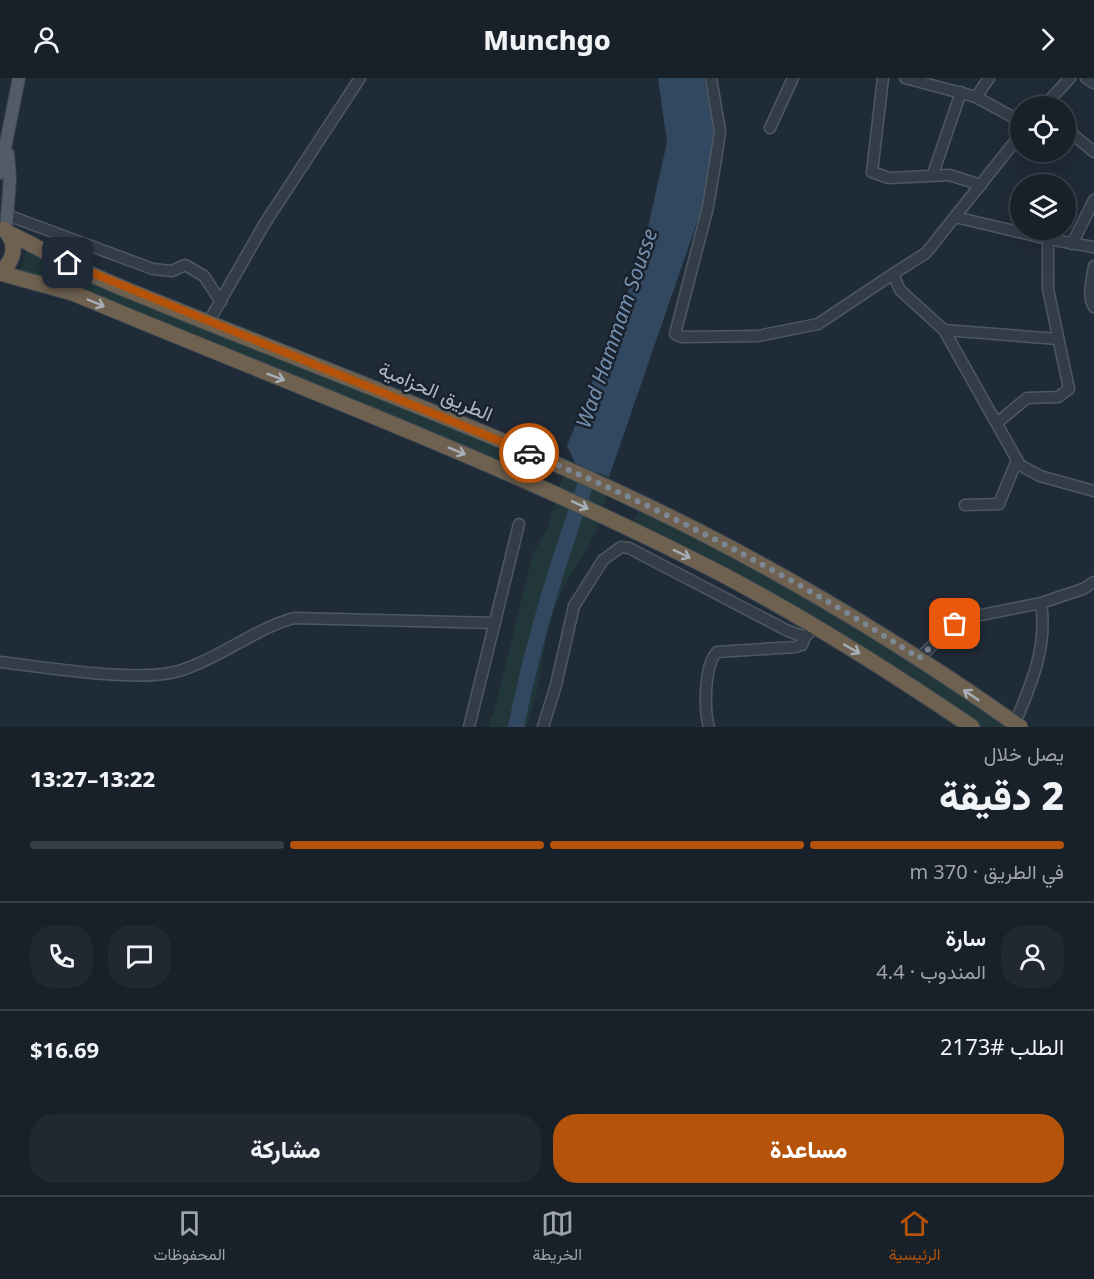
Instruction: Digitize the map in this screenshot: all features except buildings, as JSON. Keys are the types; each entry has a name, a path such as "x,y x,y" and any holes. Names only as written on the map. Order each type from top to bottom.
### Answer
{"highway":[{"path":"0,272 7,266 14,246 5,226"},
{"name":"الطريق الحزامية","path":"5,226 104,280 540,458 640,504 773,571 919,658 1017,725"},
{"path":"0,272 73,293 531,482 693,559 810,632 873,661 972,727"}],"main road":[{"path":"0,173 19,78"},
{"path":"5,226 10,178 7,145"}],"street":[{"path":"209,321 265,223 360,78"},
{"path":"711,78 720,131 708,207 675,334 681,338 758,336 818,324 926,253 1010,148"},
{"path":"770,128 793,78"},
{"path":"883,78 872,172 889,178 949,175 981,185"},
{"path":"976,97 989,78"},
{"path":"1053,96 1069,78"},
{"path":"1086,78 1094,83"},
{"path":"912,79 976,97 1010,116"},
{"path":"933,174 962,92"},
{"path":"1076,137 1094,152"},
{"path":"1072,244 1094,200"},
{"path":"955,217 1010,230"},
{"path":"5,226 153,269 172,270 185,265 204,276 221,302"},
{"path":"998,422 1027,398 1058,397 1068,392 1048,289 1048,240"},
{"path":"1053,240 1094,247"},
{"path":"1094,266 1091,288 1091,303 1094,307"},
{"path":"893,274 900,290 944,330 998,422 1020,465 1040,476 1094,491"},
{"path":"944,330 1058,339"},
{"path":"965,505 999,504 1017,460"},
{"path":"469,727 519,524"},
{"path":"543,727 556,685 574,606 603,560 621,548 629,548 649,557 782,628 810,632 802,645 795,648 731,650 714,655 705,710 709,727"},
{"path":"919,658 961,619 1041,603 1083,589 1094,582"},
{"path":"1017,725 1036,672 1043,616 1041,603"},
{"path":"0,662 113,674 171,673 218,654 272,624 294,618 495,623"}],"green space":[{"path":"27,246 537,462 527,475 18,273 24,262"},
{"path":"575,463 609,477 600,519 594,535 564,587 552,616 535,700 526,727 487,727 494,711 533,553 547,530 562,479"},
{"path":"640,509 764,572 888,646 1009,727 980,727 878,659 633,523"}],"water":[{"path":"658,78 704,78 715,133 703,205 609,477 575,463 567,446 641,259 667,142"}],"waterway":[{"name":"Wad Hammam Sousse","path":"516,727 532,656 552,587 598,449"}],"way so far":[{"path":"529,453 698,531 773,571 919,658 955,624"}],"route":[{"path":"68,263 154,301 427,409 529,453"}]}
